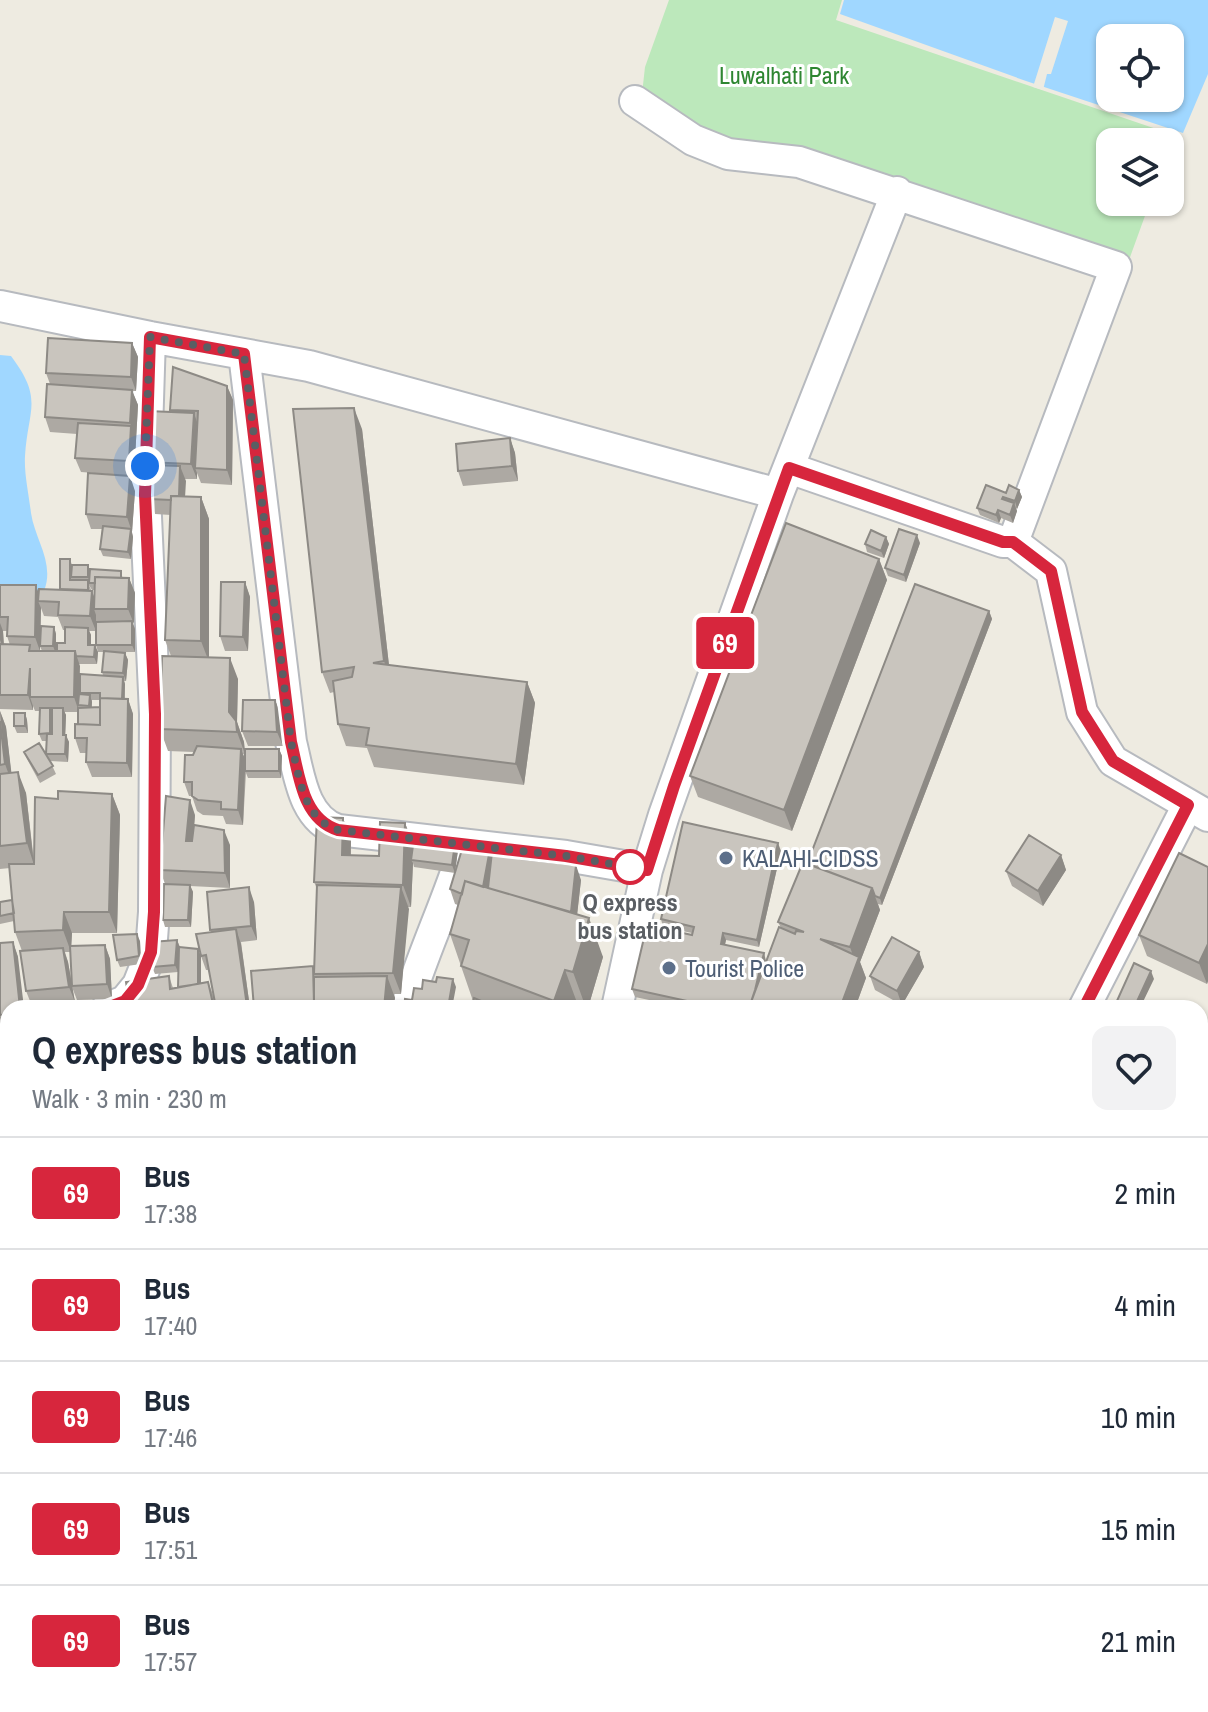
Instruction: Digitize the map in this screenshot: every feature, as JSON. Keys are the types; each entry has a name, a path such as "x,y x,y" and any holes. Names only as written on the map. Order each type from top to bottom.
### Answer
{"street":[{"path":"635,101 693,140 728,154 799,162 1116,267 1013,542"},
{"path":"624,1000 647,870 664,815 783,481 897,192"},
{"path":"0,306 309,366 783,481 1003,542 1013,542 1051,571 1082,712 1113,761 1198,811 1089,1000"},
{"path":"126,1000 138,985 151,952 154,912 155,714 145,495 150,337"},
{"path":"244,354 291,742 312,811 326,826 338,830 566,856 647,870"},
{"path":"409,1000 465,845"}],"green space":[{"name":"Luwalhati Park","path":"669,0 842,0 836,20 1096,108 1096,112 1106,112 1153,128 1096,128 1096,216 1145,216 1129,260 800,151 740,149 642,94 645,67"}],"water":[{"path":"844,0 1208,0 1208,74 1184,131 1184,128 1168,128 1120,112 1184,112 1184,24 1096,24 1096,104 840,14"},
{"path":"0,355 11,356 28,383 31,394 25,470 33,523 46,561 47,581 44,591 0,614"}],"pier":[{"path":"1055,17 1068,21 1043,90 1033,87"}],"building":[{"path":"48,338 132,343 131,377 46,373"},
{"path":"173,367 227,386 227,470 195,468 198,411 170,410"},
{"path":"47,384 132,390 130,423 45,417"},
{"path":"354,408 384,661 373,663 527,682 516,764 366,745 369,728 338,724 333,681 352,677 354,667 322,672 293,409"},
{"path":"148,411 194,413 191,464 145,462"},
{"path":"78,423 131,426 129,461 75,458"},
{"path":"510,438 512,466 458,471 456,444"},
{"path":"151,465 180,466 179,496 171,496 171,500 149,499"},
{"path":"88,473 130,476 127,517 86,514"},
{"path":"986,485 1006,493 1009,485 1019,490 1015,501 1002,499 1014,503 1010,515 998,510 996,515 977,508"},
{"path":"171,496 201,497 201,641 165,640"},
{"path":"786,523 879,559 784,810 690,776"},
{"path":"103,526 131,529 128,552 100,549"},
{"path":"899,529 917,535 904,575 885,568"},
{"path":"871,530 886,537 881,551 865,544"},
{"path":"60,559 70,559 70,580 88,580 88,590 60,589"},
{"path":"72,565 88,565 88,577 71,577"},
{"path":"90,569 121,571 121,578 95,577 95,583 89,583"},
{"path":"95,577 129,578 128,609 94,609"},
{"path":"221,582 245,582 243,637 220,636"},
{"path":"915,584 989,611 880,898 875,896 872,888 807,864"},
{"path":"0,585 36,585 35,637 7,636 8,617 0,617"},
{"path":"39,589 92,591 90,616 58,615 59,602 38,601"},
{"path":"132,621 132,645 96,645 96,622"},
{"path":"41,626 54,627 53,646 40,646"},
{"path":"65,627 88,628 88,645 95,645 94,657 76,656 75,651 57,651 57,643 65,643"},
{"path":"0,644 30,645 29,651 75,651 74,697 30,697 30,668 28,695 0,695"},
{"path":"104,651 125,653 123,673 102,672"},
{"path":"162,656 230,658 229,712 236,721 237,732 160,729"},
{"path":"80,674 123,677 122,699 100,698 100,693 80,693"},
{"path":"79,694 90,695 89,706 78,705"},
{"path":"100,698 128,699 127,763 86,762 87,738 75,738 75,724 100,725"},
{"path":"243,700 275,700 277,732 242,731"},
{"path":"100,707 100,725 78,724 78,708"},
{"path":"40,708 50,708 50,733 39,734"},
{"path":"52,708 63,708 65,754 46,754 47,734 52,734"},
{"path":"14,713 25,713 25,726 14,726"},
{"path":"0,721 5,764 0,765"},
{"path":"39,743 53,766 38,775 24,752"},
{"path":"197,746 241,749 238,810 221,809 221,802 198,800 192,796 192,782 184,782 185,755 193,755"},
{"path":"245,749 279,749 279,771 245,771"},
{"path":"18,772 27,843 0,846 0,774"},
{"path":"58,791 112,794 109,912 64,912 63,930 15,932 9,864 34,864 35,797 58,799"},
{"path":"166,796 190,800 186,841 192,841 194,825 224,830 225,873 160,870"},
{"path":"317,817 343,818 342,855 379,856 380,822 405,823 403,885 314,882"},
{"path":"683,822 778,843 757,940 723,933 721,944 764,953 752,1000 682,1000 632,989 647,925 692,935 694,927 661,919"},
{"path":"1029,835 1061,855 1038,891 1006,871"},
{"path":"414,838 455,843 452,865 411,860"},
{"path":"496,845 525,848 524,860 521,856 496,853"},
{"path":"463,846 490,849 483,887 465,881 462,894 450,889"},
{"path":"492,852 521,856 520,859 576,865 571,912 488,888"},
{"path":"1179,853 1208,867 1208,944 1199,963 1139,935"},
{"path":"803,862 872,888 850,947 820,939 859,957 843,1000 752,1000 779,927 795,934 796,931 804,932 778,922"},
{"path":"465,881 589,918 573,972 565,970 554,1000 461,966 469,940 450,934"},
{"path":"164,884 190,885 188,920 163,920"},
{"path":"317,885 401,887 393,973 314,974"},
{"path":"249,887 251,926 210,930 207,892"},
{"path":"12,900 14,913 0,916 0,902"},
{"path":"236,929 246,1000 214,1000 206,955 201,956 196,934"},
{"path":"137,934 139,956 117,960 113,935"},
{"path":"892,937 919,952 897,991 870,976"},
{"path":"177,940 175,965 152,967 151,942"},
{"path":"13,942 19,1000 0,1000 0,943"},
{"path":"105,945 107,984 72,986 70,946"},
{"path":"179,947 198,949 198,984 178,987"},
{"path":"63,948 69,987 26,991 20,951"},
{"path":"1134,963 1151,971 1138,1000 1117,1000"},
{"path":"313,966 314,1000 253,1000 251,971"},
{"path":"169,976 170,989 208,982 212,1000 129,1000 126,982"},
{"path":"387,976 385,1000 314,1000 314,977"},
{"path":"437,977 453,979 449,1000 412,1000 414,988 422,989 423,980 436,982"}],"bus line":[{"name":"69","path":"126,1000 146,968 151,952 154,912 157,798 145,495 150,337 244,354 291,742 312,811 326,826 338,830 566,856 647,870 674,786 789,468 932,519 1003,542 1013,542 1051,571 1082,712 1113,761 1188,805 1088,1000"}],"place":[{"name":"KALAHI-CIDSS","path":"726,858"},
{"name":"Q express bus station","path":"630,867"},
{"name":"Tourist Police","path":"669,968"}],"route":[{"path":"145,466 150,337 244,354 291,742 304,792 312,811 326,826 630,867"}]}
